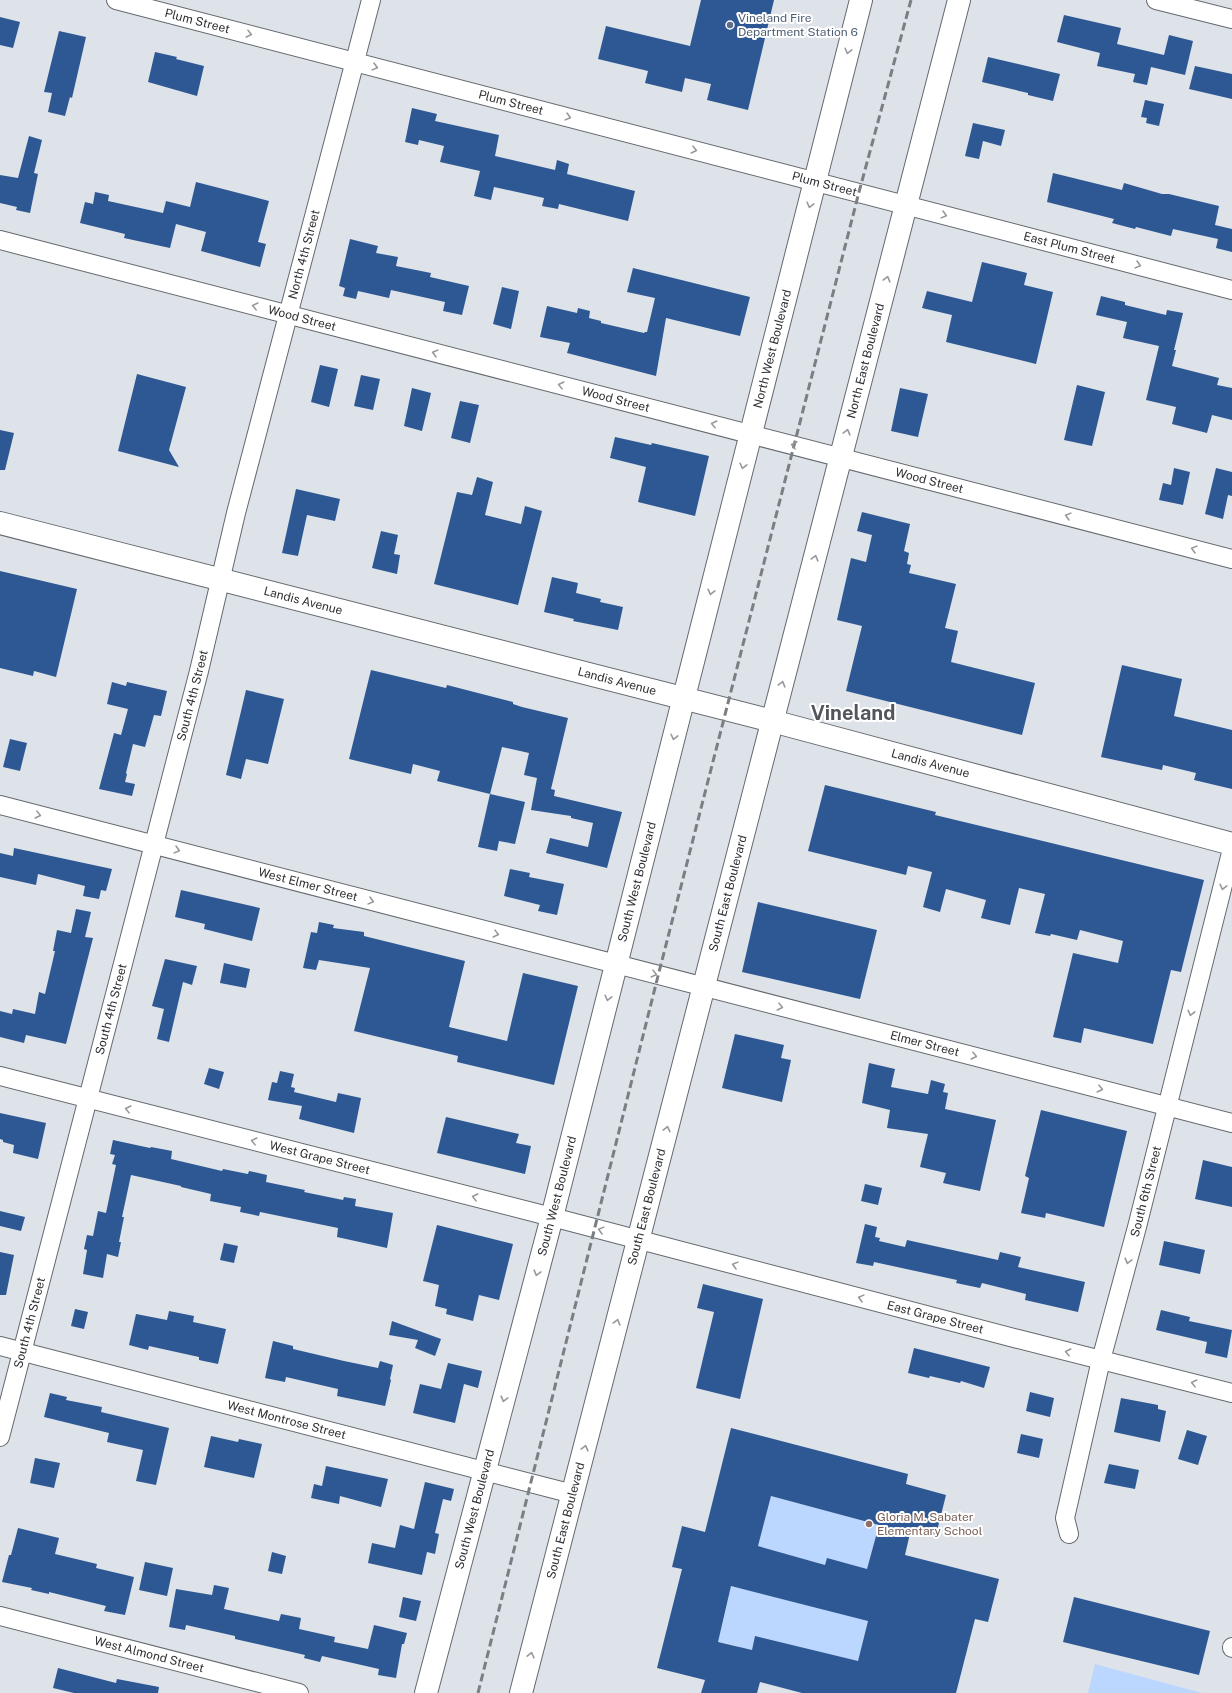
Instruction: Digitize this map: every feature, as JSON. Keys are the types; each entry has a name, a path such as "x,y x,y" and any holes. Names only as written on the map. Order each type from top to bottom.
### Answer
{"main road":[{"name":"North West Boulevard","path":"684,699 862,0"},
{"name":"North East Boulevard","path":"772,722 960,0"},
{"name":"Landis Avenue","path":"0,523 684,699 1232,844"},
{"name":"South West Boulevard","path":"426,1693 552,1217 684,699"},
{"name":"South East Boulevard","path":"521,1693 772,722"}],"street":[{"name":"Plum Street","path":"116,0 906,205"},
{"name":"North 4th Street","path":"221,580 236,513 371,0"},
{"path":"1156,0 1232,19"},
{"name":"East Plum Street","path":"906,205 1232,290"},
{"name":"Wood Street","path":"0,240 288,314 439,355 752,434 1232,559"},
{"name":"South 4th Street","path":"0,1437 221,580"},
{"name":"West Elmer Street","path":"0,805 616,965"},
{"name":"South 6th Street","path":"1069,1534 1065,1518 1101,1360 1232,849"},
{"name":"Elmer Street","path":"616,965 1232,1123"},
{"name":"West Grape Street","path":"0,1076 638,1240"},
{"name":"East Grape Street","path":"638,1240 1232,1393"},
{"name":"West Montrose Street","path":"0,1346 573,1494"},
{"name":"West Almond Street","path":"0,1616 299,1693"}],"shaded area":[{"path":"771,1496 879,1525 867,1569 825,1565 758,1546"},
{"path":"731,1586 868,1620 852,1685 736,1655 738,1646 718,1642"},
{"path":"1095,1664 1202,1693 1088,1693"}],"building":[{"path":"701,0 774,0 748,110 707,100 711,84 685,78 682,92 645,83 648,71 598,59 606,26 690,46"},
{"path":"1064,15 1121,28 1117,44 1164,55 1169,35 1193,41 1185,75 1151,67 1147,85 1133,82 1135,74 1097,66 1100,53 1057,42"},
{"path":"0,17 20,22 13,48 0,45"},
{"path":"59,31 86,37 72,98 70,97 65,116 48,112 52,93 44,92"},
{"path":"155,52 177,57 176,59 204,66 197,96 148,82"},
{"path":"988,57 1060,74 1053,101 1028,95 1028,93 982,82"},
{"path":"1195,66 1232,74 1232,99 1189,89"},
{"path":"1145,100 1164,104 1159,126 1146,123 1147,118 1141,117"},
{"path":"412,108 437,114 435,121 499,135 495,156 555,170 557,160 569,164 567,174 635,191 628,221 559,204 558,209 542,206 544,198 494,187 491,200 474,196 480,171 440,162 444,146 419,140 418,145 405,142"},
{"path":"973,123 1005,130 1001,146 983,141 979,159 965,156"},
{"path":"29,136 42,140 34,173 38,174 30,213 16,210 17,207 0,203 0,175 18,178"},
{"path":"1053,173 1122,190 1124,183 1162,194 1169,194 1219,206 1215,225 1232,229 1232,252 1216,248 1218,239 1173,229 1171,236 1136,227 1135,229 1112,223 1114,219 1047,202"},
{"path":"196,182 269,201 258,242 266,244 260,267 201,251 206,232 176,224 170,248 124,238 125,234 80,223 85,202 93,204 95,192 109,195 108,201 163,213 166,201 190,207"},
{"path":"350,239 378,246 376,253 398,257 396,266 431,273 430,277 469,286 462,315 443,311 445,302 391,290 389,298 358,291 356,299 343,296 345,288 339,286"},
{"path":"982,262 1027,273 1024,285 1053,292 1036,364 946,342 952,315 922,308 927,291 972,302"},
{"path":"633,268 750,297 740,336 666,318 656,376 567,353 570,343 540,337 547,306 577,313 578,308 590,311 589,318 601,321 601,323 644,333 647,332 655,298 627,292"},
{"path":"502,287 519,291 511,329 493,324"},
{"path":"1101,296 1125,302 1125,305 1166,315 1167,310 1183,313 1174,350 1176,350 1172,366 1219,378 1217,385 1232,388 1232,420 1212,415 1207,433 1172,424 1176,407 1146,400 1159,346 1123,338 1127,322 1096,315"},
{"path":"320,365 338,369 329,407 311,402"},
{"path":"137,374 186,387 169,450 179,467 118,451"},
{"path":"361,375 380,379 373,410 354,406"},
{"path":"1077,385 1105,392 1092,446 1064,440"},
{"path":"412,388 431,393 422,431 404,426"},
{"path":"900,388 928,394 918,437 891,431"},
{"path":"460,401 479,405 470,443 451,438"},
{"path":"0,430 14,433 5,470 0,470"},
{"path":"615,437 651,445 652,443 709,456 695,516 638,502 646,467 610,458"},
{"path":"1174,468 1190,472 1183,505 1159,500 1163,483 1171,485"},
{"path":"1216,468 1232,472 1232,496 1228,495 1223,519 1205,514"},
{"path":"477,477 493,482 485,515 521,524 525,506 542,511 518,605 434,584 457,492 472,495"},
{"path":"296,489 340,499 335,521 307,515 298,556 282,553"},
{"path":"862,512 910,524 904,551 909,553 907,564 911,565 909,573 956,584 945,628 958,631 951,662 1035,683 1022,735 846,691 862,626 837,620 851,558 866,562 872,535 857,531"},
{"path":"381,531 398,535 394,554 400,555 397,574 372,568"},
{"path":"0,571 77,589 56,677 34,671 33,676 0,668"},
{"path":"552,577 578,583 576,593 601,599 600,602 623,607 618,630 573,621 574,619 544,612"},
{"path":"1122,665 1182,679 1174,716 1232,730 1232,789 1194,780 1196,773 1163,765 1162,770 1101,757"},
{"path":"371,670 446,688 447,685 513,702 513,704 522,707 568,718 551,789 555,790 554,796 622,812 607,868 546,853 550,838 588,847 593,823 571,818 571,816 531,810 537,778 524,775 529,753 502,747 490,794 437,781 440,771 413,764 411,774 349,759"},
{"path":"112,682 126,686 127,682 167,691 161,716 154,715 145,747 133,744 125,782 135,784 132,796 99,789 114,733 121,735 128,709 107,704"},
{"path":"246,690 284,699 268,764 246,759 241,779 226,775"},
{"path":"10,739 27,743 20,771 3,767"},
{"path":"825,785 936,812 935,815 1204,880 1181,972 1171,970 1153,1044 1084,1028 1081,1043 1053,1037 1073,953 1118,963 1123,941 1080,930 1077,940 1051,934 1050,936 1035,933 1045,894 1019,888 1010,925 981,918 986,900 946,889 940,912 923,907 932,872 908,866 906,875 808,851"},
{"path":"490,794 525,802 515,844 499,841 497,851 478,847"},
{"path":"14,848 112,869 106,891 101,890 99,899 83,896 85,886 38,874 36,885 0,877 0,853 13,856"},
{"path":"510,869 530,873 529,877 564,884 557,915 538,911 540,905 504,896"},
{"path":"181,890 260,908 252,941 204,929 205,924 175,917"},
{"path":"758,902 877,930 860,999 742,972"},
{"path":"76,909 91,912 85,937 93,938 66,1044 26,1035 24,1043 0,1037 0,1011 12,1014 13,1009 35,1014 39,992 45,994 55,951 53,951 57,930 71,933"},
{"path":"319,922 334,925 333,928 364,932 364,936 465,961 449,1027 507,1041 523,973 578,986 554,1085 457,1062 458,1056 354,1031 370,968 319,960 316,970 303,968 311,932 317,933"},
{"path":"165,959 197,966 192,985 183,982 169,1042 157,1039 164,1009 152,1006"},
{"path":"224,963 250,969 246,988 220,983"},
{"path":"735,1034 784,1045 781,1058 791,1060 782,1102 722,1088"},
{"path":"869,1063 895,1069 891,1087 928,1094 931,1080 945,1084 943,1092 948,1093 945,1109 996,1120 980,1191 943,1183 946,1173 920,1167 928,1134 887,1128 890,1110 862,1103"},
{"path":"209,1068 224,1072 219,1089 204,1084"},
{"path":"280,1071 294,1074 291,1087 295,1088 294,1092 336,1102 338,1093 361,1098 354,1133 299,1119 302,1106 268,1100 272,1082 277,1083"},
{"path":"1041,1110 1127,1131 1104,1227 1046,1213 1045,1218 1021,1213 1029,1178 1025,1176"},
{"path":"0,1113 46,1123 38,1159 13,1153 14,1145 3,1142 3,1140 0,1139"},
{"path":"446,1117 519,1134 516,1143 531,1146 525,1174 437,1153"},
{"path":"113,1140 172,1151 171,1159 222,1171 223,1169 248,1174 249,1171 267,1175 266,1182 343,1200 344,1197 356,1199 355,1206 393,1213 387,1248 337,1237 338,1228 260,1212 259,1216 240,1212 241,1207 210,1201 211,1194 131,1175 122,1217 124,1217 119,1242 121,1242 118,1257 107,1254 103,1278 83,1274 87,1250 84,1249 87,1235 93,1236 98,1211 106,1213 116,1165 112,1164 115,1155 110,1154"},
{"path":"1203,1160 1232,1167 1232,1207 1195,1199"},
{"path":"865,1184 882,1188 878,1205 861,1201"},
{"path":"0,1211 25,1217 21,1231 0,1226"},
{"path":"865,1224 877,1227 875,1237 880,1238 879,1241 905,1247 907,1240 998,1260 1000,1252 1021,1257 1018,1267 1085,1282 1078,1312 1025,1300 1026,1294 982,1283 980,1288 956,1283 957,1280 874,1262 873,1266 856,1263"},
{"path":"437,1225 513,1244 499,1300 479,1295 473,1321 446,1314 447,1309 435,1306 439,1285 423,1281"},
{"path":"1164,1241 1205,1250 1200,1274 1159,1265"},
{"path":"224,1243 238,1246 234,1263 220,1260"},
{"path":"0,1252 14,1255 6,1295 0,1295"},
{"path":"703,1284 763,1299 740,1399 696,1388 714,1312 697,1308"},
{"path":"75,1309 88,1312 84,1329 71,1326"},
{"path":"1161,1310 1190,1317 1189,1321 1232,1330 1227,1358 1205,1353 1207,1342 1156,1330"},
{"path":"169,1311 194,1316 193,1322 226,1329 218,1364 199,1360 199,1357 149,1346 148,1350 129,1345 136,1314 167,1320"},
{"path":"392,1321 441,1339 435,1356 415,1348 418,1340 389,1335"},
{"path":"273,1341 293,1346 293,1349 378,1368 380,1361 393,1365 385,1406 337,1396 338,1389 286,1377 285,1382 265,1378"},
{"path":"914,1348 990,1367 984,1388 961,1381 960,1383 930,1376 929,1378 908,1373"},
{"path":"448,1363 482,1371 478,1388 464,1384 455,1423 413,1413 420,1384 441,1389"},
{"path":"1030,1392 1054,1398 1050,1417 1026,1411"},
{"path":"50,1393 67,1397 66,1400 102,1407 101,1412 169,1428 156,1485 136,1481 143,1450 107,1442 109,1433 44,1417"},
{"path":"1121,1398 1158,1405 1158,1409 1166,1411 1160,1442 1114,1432"},
{"path":"731,1428 908,1474 906,1484 946,1495 936,1535 911,1529 905,1555 999,1579 988,1622 975,1619 956,1693 802,1693 760,1682 757,1693 701,1693 705,1680 657,1668 682,1569 672,1567 682,1526 705,1532","holes":["771,1496 879,1525 867,1569 827,1558 825,1565 758,1546","731,1586 868,1621 858,1661 755,1636 752,1650 718,1642"]},
{"path":"1187,1430 1207,1436 1198,1465 1178,1459"},
{"path":"1021,1434 1043,1439 1039,1458 1017,1453"},
{"path":"211,1436 238,1442 239,1439 262,1444 254,1478 204,1467"},
{"path":"35,1458 60,1463 54,1488 30,1483"},
{"path":"1109,1464 1139,1470 1135,1489 1104,1483"},
{"path":"326,1466 388,1479 381,1507 340,1496 339,1504 311,1498 314,1484 322,1486"},
{"path":"425,1482 454,1489 451,1501 443,1499 435,1533 439,1534 435,1554 427,1552 422,1575 368,1563 372,1543 395,1548 400,1525 414,1529"},
{"path":"18,1528 59,1538 55,1554 97,1564 96,1568 134,1577 125,1615 104,1611 106,1606 49,1592 49,1594 31,1590 32,1588 2,1582"},
{"path":"272,1552 286,1556 282,1574 268,1571"},
{"path":"145,1562 173,1568 167,1596 139,1590"},
{"path":"214,1585 229,1588 224,1609 279,1621 281,1614 301,1618 299,1629 335,1637 334,1642 368,1649 374,1625 407,1633 404,1644 402,1644 396,1678 378,1675 379,1669 322,1656 320,1662 304,1658 305,1655 235,1639 235,1636 186,1625 185,1630 169,1627 176,1589 212,1595"},
{"path":"403,1597 421,1601 416,1621 399,1617"},
{"path":"1074,1597 1210,1631 1199,1675 1063,1642"},
{"path":"58,1668 116,1683 117,1679 159,1687 158,1693 74,1693 53,1688"}],"railway":[{"path":"478,1693 658,976 859,192 911,0"}],"place":[{"name":"Vineland Fire Department Station 6","path":"730,25"},
{"name":"Gloria M. Sabater Elementary School","path":"869,1524"}],"district":[{"name":"Vineland","path":"853,713"}]}
